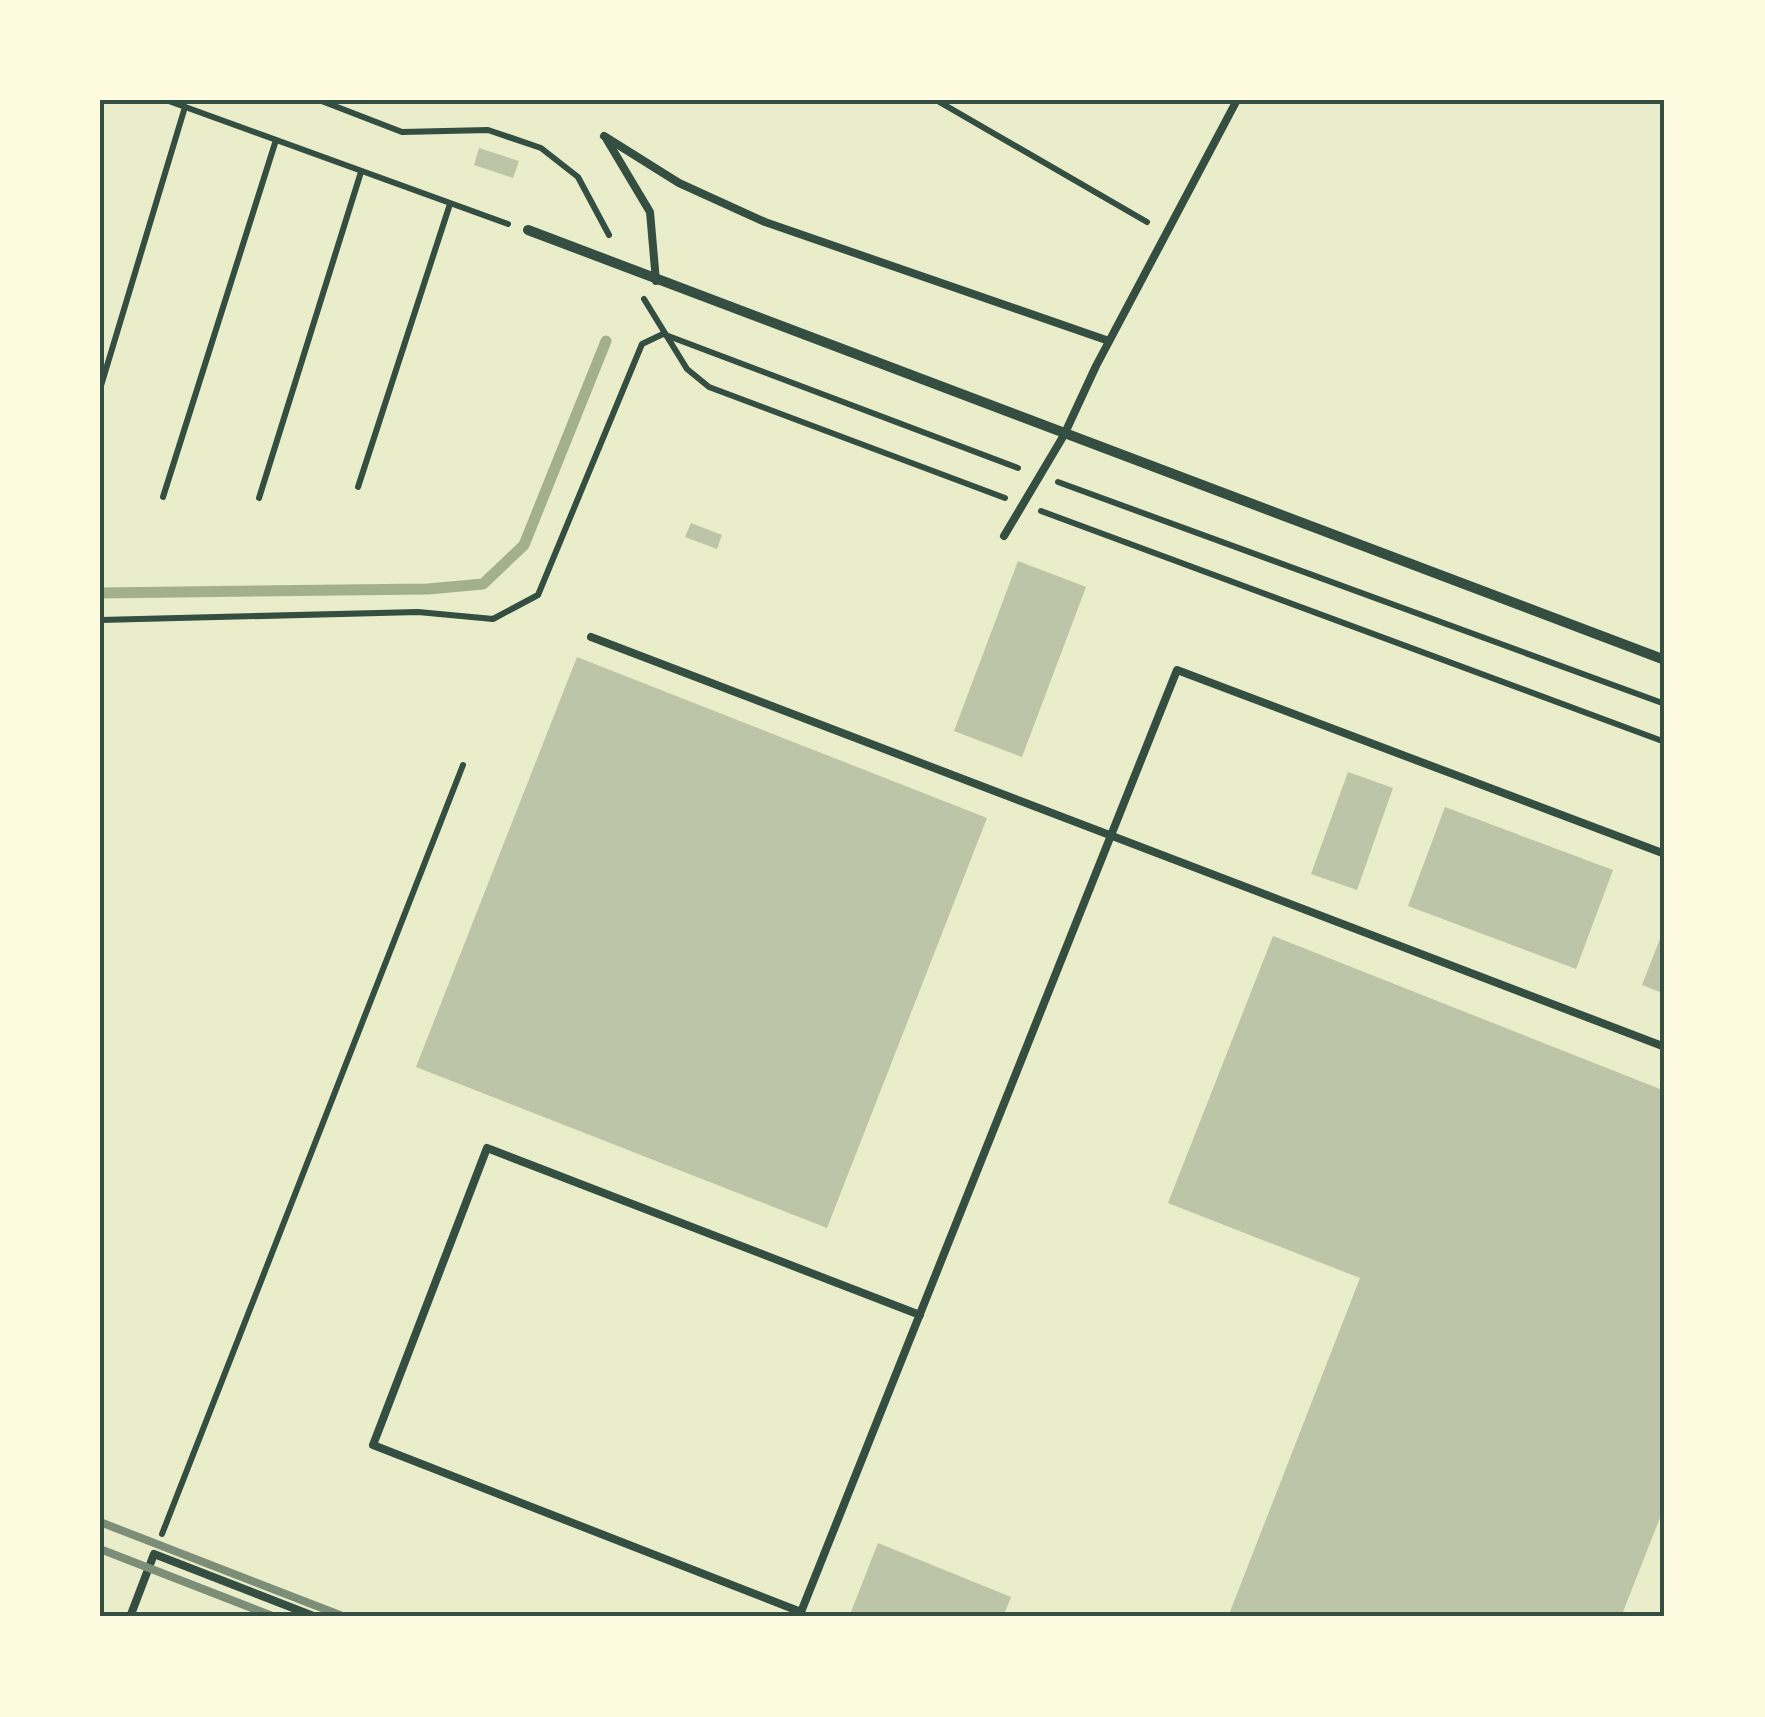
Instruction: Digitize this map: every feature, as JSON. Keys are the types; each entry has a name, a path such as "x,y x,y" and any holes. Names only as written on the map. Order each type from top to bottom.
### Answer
{"street":[{"path":"528,230 1665,660"}],"lane":[{"path":"1004,536 1064,435 1109,341 1237,100"},
{"path":"656,280 650,212 604,136 680,183 765,222 1109,341"},
{"path":"591,637 1665,1047"},
{"path":"920,1315 487,1148 372,1445 800,1615 920,1315 1177,670 1665,854"},
{"path":"130,1617 154,1554 316,1617"}],"path":[{"path":"166,100 528,230"},
{"path":"319,100 402,132 488,130 541,148 578,178 663,334 687,369 709,387 1665,742"},
{"path":"936,100 1166,233"},
{"path":"100,389 185,107"},
{"path":"163,497 276,140"},
{"path":"259,498 362,172"},
{"path":"358,487 450,204"},
{"path":"100,620 418,612 493,619 538,595 642,344 663,334 1665,704"},
{"path":"154,1554 463,765"}],"building":[{"path":"479,148 519,161 513,178 474,165"},
{"path":"691,523 722,535 717,549 685,537"},
{"path":"1018,561 1086,587 1022,757 954,731"},
{"path":"577,657 987,818 827,1228 416,1067"},
{"path":"1348,772 1393,788 1357,890 1311,874"},
{"path":"1445,807 1613,870 1576,969 1408,906"},
{"path":"1665,926 1665,994 1642,985"},
{"path":"1273,936 1665,1091 1665,1505 1621,1617 1228,1617 1360,1278 1168,1203"},
{"path":"878,1543 1011,1597 1003,1617 849,1617"}],"waterway":[{"path":"100,593 428,589 483,584 524,545 606,341"}],"railway":[{"path":"100,1522 345,1617"},
{"path":"100,1549 275,1617"}]}
